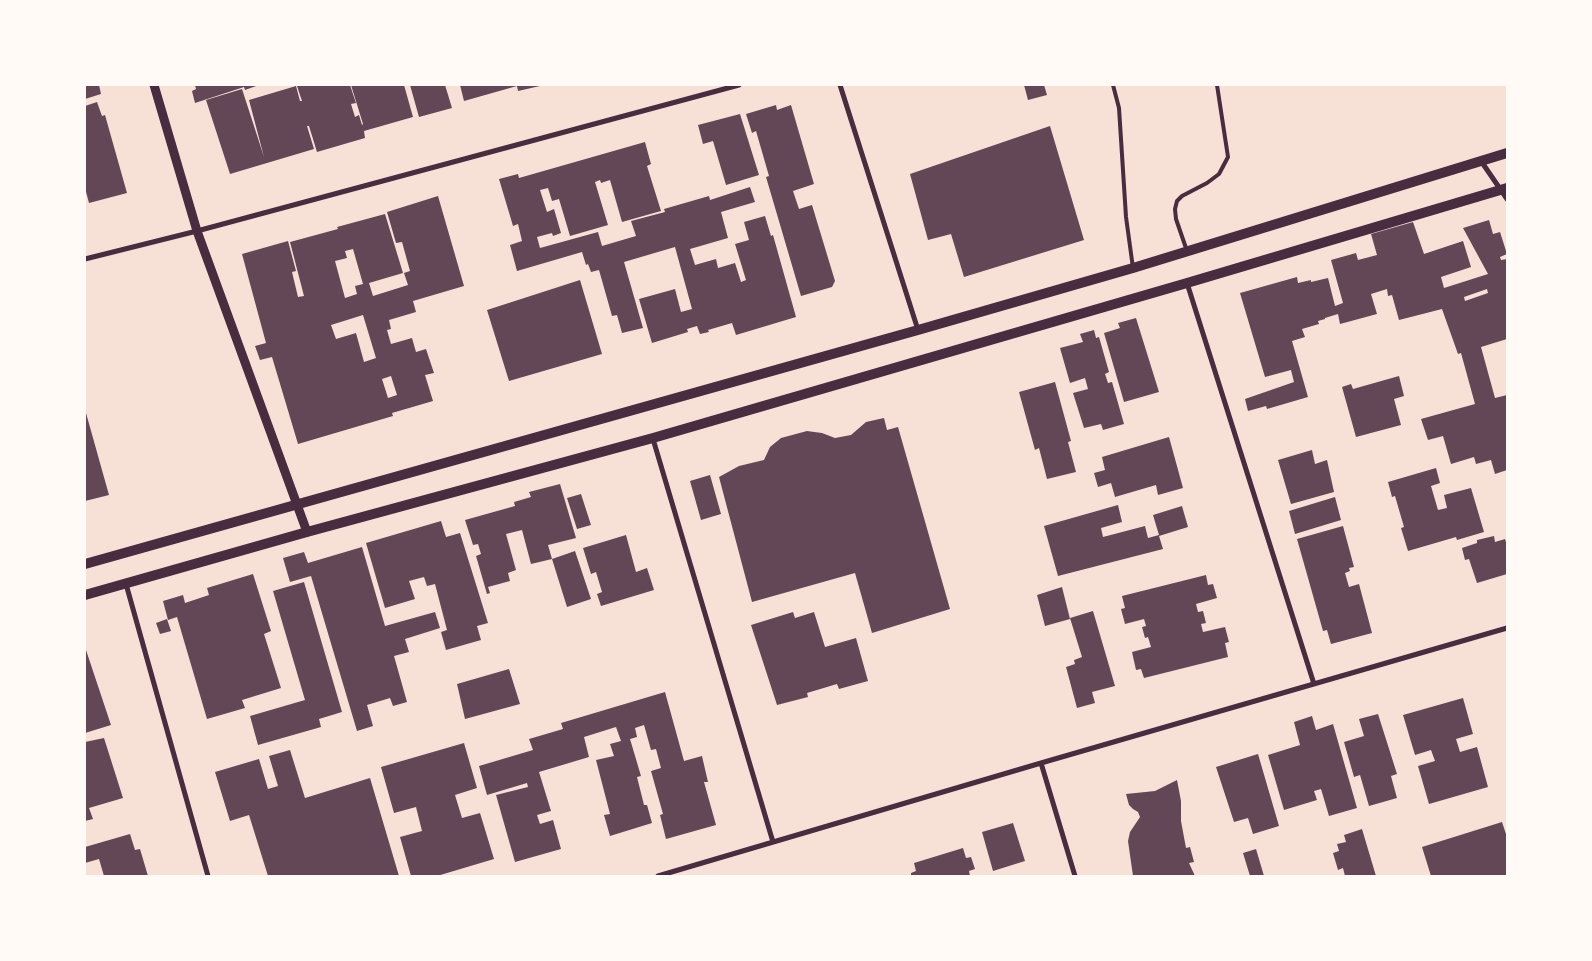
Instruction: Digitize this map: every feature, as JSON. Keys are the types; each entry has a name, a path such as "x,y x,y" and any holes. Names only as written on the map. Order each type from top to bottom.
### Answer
{"main road":[{"path":"85,564 1133,268 1507,153"},
{"path":"85,596 307,532 653,438 1504,189"}],"street":[{"path":"154,85 197,231 307,532"},
{"path":"85,259 197,231 739,85"},
{"path":"840,85 918,330"},
{"path":"1481,161 1504,189 1507,199"},
{"path":"1187,283 1314,684"},
{"path":"653,438 773,842"},
{"path":"126,584 208,876"},
{"path":"658,876 1041,762 1507,628"},
{"path":"1041,762 1075,876"}],"lane":[{"path":"1113,85 1118,108 1126,217 1133,268"},
{"path":"1187,251 1176,219 1175,209 1177,201 1182,196 1207,183 1219,174 1228,157 1217,85"}],"building":[{"path":"85,85 99,85 101,94 85,99"},
{"path":"195,85 259,85 245,90 244,87 195,103 192,91 196,89"},
{"path":"350,85 356,103 351,104 355,117 359,115 362,125 363,124 351,85 404,85 413,117 364,131 365,138 317,152 309,126 307,126 314,149 230,174 206,100 242,89 264,157 249,100 296,86 300,101 302,101 297,86"},
{"path":"410,85 445,85 452,108 419,117"},
{"path":"460,85 540,86 518,91 517,86 464,101"},
{"path":"1024,85 1044,85 1047,95 1028,100"},
{"path":"97,102 102,116 105,115 127,193 89,203 85,188 85,106"},
{"path":"776,105 777,110 791,105 814,184 793,191 799,209 812,205 835,281 832,287 801,296 766,177 769,176 756,131 752,133 746,114"},
{"path":"740,114 759,175 726,185 713,141 703,144 698,125"},
{"path":"1050,126 1084,240 964,277 951,234 928,240 910,174"},
{"path":"645,142 651,164 647,166 661,211 622,222 610,180 601,183 600,180 595,182 608,225 570,236 559,199 552,201 548,188 540,190 547,212 554,209 561,233 553,236 552,233 537,237 540,248 598,232 602,246 636,236 631,221 665,212 664,209 709,196 710,200 750,187 755,202 721,212 728,238 690,249 695,265 716,259 718,268 735,263 741,282 746,280 735,244 749,240 744,222 765,216 771,236 773,235 796,317 736,335 732,323 700,334 697,326 687,329 688,332 652,343 639,299 675,289 681,312 692,309 675,247 624,262 643,328 622,333 617,315 612,316 599,270 591,272 588,264 586,265 582,252 517,271 510,245 522,241 518,224 513,226 499,179 518,174 519,178"},
{"path":"438,196 464,286 413,301 416,312 389,320 391,329 387,330 391,344 412,338 416,352 426,349 434,373 425,375 433,401 392,413 393,416 298,444 272,357 260,360 255,346 266,343 242,254 288,241 296,271 292,272 298,297 304,296 290,242 385,214 403,273 369,283 373,296 408,285 404,273 410,271 402,242 396,243 387,212","holes":["353,249 363,284 355,286 357,294 345,298 335,261 347,258 345,251","363,315 376,358 364,362 356,333 336,339 331,325","391,376 397,395 388,398 382,379"]},
{"path":"1489,220 1493,234 1500,232 1507,254 1500,257 1501,260 1507,259 1507,339 1481,347 1495,398 1507,395 1507,470 1495,474 1491,460 1476,464 1474,457 1451,464 1443,436 1428,440 1421,419 1475,404 1461,353 1458,354 1442,309 1399,320 1392,295 1388,296 1387,289 1371,294 1377,314 1340,324 1338,314 1325,318 1318,321 1319,324 1302,329 1305,337 1292,341 1308,397 1267,409 1266,406 1248,411 1245,399 1294,382 1291,370 1265,377 1240,293 1297,277 1298,283 1328,278 1335,306 1343,303 1331,260 1356,253 1358,260 1377,255 1371,234 1413,222 1424,254 1463,241 1471,267 1441,277 1444,288 1488,274 1463,228","holes":["1487,289 1488,293 1465,301 1464,297"]},
{"path":"580,280 602,354 509,381 487,310"},
{"path":"1136,318 1159,392 1124,402 1104,333 1120,328 1118,323"},
{"path":"1094,330 1096,338 1099,337 1109,372 1105,374 1108,383 1112,382 1124,424 1103,430 1101,424 1084,428 1073,393 1088,389 1085,378 1070,383 1060,348 1083,342 1080,334"},
{"path":"1399,376 1404,396 1394,399 1401,425 1356,437 1342,387 1351,384 1353,389"},
{"path":"1055,382 1071,441 1068,442 1076,472 1047,479 1039,448 1035,450 1019,392"},
{"path":"85,414 109,495 85,501"},
{"path":"884,418 887,430 898,427 950,609 872,633 855,573 752,602 719,477 739,466 764,460 770,447 781,438 807,431 822,433 835,438 851,435 866,422"},
{"path":"1169,437 1183,488 1158,495 1156,485 1115,497 1111,483 1098,487 1094,473 1105,470 1102,457"},
{"path":"1312,450 1315,464 1327,460 1334,492 1291,504 1278,460"},
{"path":"1436,468 1440,483 1431,486 1438,510 1447,508 1444,495 1471,488 1484,532 1457,540 1456,537 1408,551 1401,528 1404,527 1395,496 1392,497 1388,482"},
{"path":"710,475 721,514 701,520 690,481"},
{"path":"560,484 576,538 548,545 552,559 531,564 522,530 506,534 516,570 508,573 510,581 488,587 490,593 487,594 476,556 481,554 478,544 473,545 465,520 515,506 514,502 531,497 529,492"},
{"path":"581,494 591,525 577,529 567,498"},
{"path":"1335,497 1341,520 1295,534 1289,511"},
{"path":"1118,505 1122,522 1101,528 1103,537 1145,526 1148,538 1159,535 1153,515 1182,506 1188,527 1159,536 1163,549 1058,576 1044,526"},
{"path":"441,521 446,537 460,533 488,623 477,626 481,640 446,650 441,632 447,630 435,584 427,586 424,577 409,581 415,599 385,608 366,543"},
{"path":"1343,526 1354,567 1349,568 1350,571 1345,573 1349,587 1359,584 1372,633 1331,644 1327,630 1323,631 1297,539"},
{"path":"626,535 636,572 647,568 654,590 601,606 597,594 602,592 596,572 591,574 583,548"},
{"path":"1494,536 1495,542 1505,539 1507,545 1507,574 1477,583 1469,559 1465,560 1462,548 1477,543 1477,540"},
{"path":"362,547 385,626 435,612 440,628 405,639 409,652 394,656 407,702 393,706 390,698 367,705 373,726 357,731 311,576 290,582 283,558 304,552 308,563"},
{"path":"575,551 591,599 567,607 552,559"},
{"path":"253,574 271,631 264,634 281,688 242,700 245,708 207,719 177,617 168,620 163,601 183,595 185,603 209,595 207,588"},
{"path":"1206,575 1208,585 1213,584 1217,598 1196,604 1198,612 1203,611 1206,623 1201,624 1203,632 1225,627 1229,642 1225,643 1228,657 1144,678 1141,669 1136,670 1132,652 1151,647 1148,637 1145,638 1142,627 1146,626 1144,619 1125,624 1121,609 1125,608 1122,596"},
{"path":"304,582 342,712 319,719 321,727 258,745 250,716 305,700 273,591"},
{"path":"1062,587 1070,619 1045,626 1037,595"},
{"path":"1093,611 1115,686 1092,692 1095,703 1077,708 1066,667 1075,664 1074,660 1082,657 1070,618"},
{"path":"793,612 795,618 814,612 825,647 856,638 868,681 839,689 837,684 807,693 808,697 777,705 751,625"},
{"path":"167,619 171,631 160,634 156,623"},
{"path":"85,647 111,725 85,733"},
{"path":"509,669 520,704 465,719 457,684"},
{"path":"665,692 684,761 702,756 708,782 704,782 716,825 666,839 660,815 663,814 651,771 661,768 656,749 651,750 644,725 635,728 637,737 630,739 641,776 637,777 644,805 647,805 652,823 610,836 604,815 610,814 596,760 614,756 610,744 621,741 616,727 584,737 589,757 539,772 551,811 537,815 540,824 553,820 561,849 515,862 496,795 528,787 527,783 487,795 479,766 533,750 529,739 563,729 561,723"},
{"path":"1463,698 1473,734 1456,739 1460,752 1477,747 1488,787 1429,804 1418,766 1435,761 1431,750 1415,755 1403,715"},
{"path":"1378,714 1397,774 1391,776 1397,798 1369,806 1360,775 1354,777 1344,742 1364,736 1359,719"},
{"path":"1312,716 1316,730 1333,724 1357,808 1329,816 1321,789 1314,791 1317,800 1284,810 1268,755 1300,745 1294,722"},
{"path":"104,738 123,798 89,808 93,819 85,821 85,742"},
{"path":"464,743 477,788 455,795 462,818 480,813 494,859 437,876 411,876 400,837 422,831 416,807 394,813 381,767"},
{"path":"290,750 305,798 370,778 399,876 268,876 249,815 230,821 215,772 259,759 268,789 278,786 269,756"},
{"path":"1258,754 1279,826 1253,834 1248,818 1234,822 1216,767"},
{"path":"1177,780 1186,848 1190,847 1194,862 1189,863 1195,876 1133,876 1128,841 1130,832 1140,817 1138,812 1129,805 1126,794 1155,791"},
{"path":"1502,822 1507,837 1507,876 1431,876 1422,847"},
{"path":"1013,823 1025,861 993,871 982,832"},
{"path":"1362,829 1376,876 1345,876 1343,868 1338,870 1333,853 1339,851 1337,844 1346,842 1344,835"},
{"path":"130,834 135,850 140,849 148,876 104,876 99,859 85,863 85,847"},
{"path":"963,848 966,858 971,857 975,869 969,871 970,876 911,876 911,873 916,871 914,863"},
{"path":"1256,849 1264,876 1250,876 1243,853"}]}
